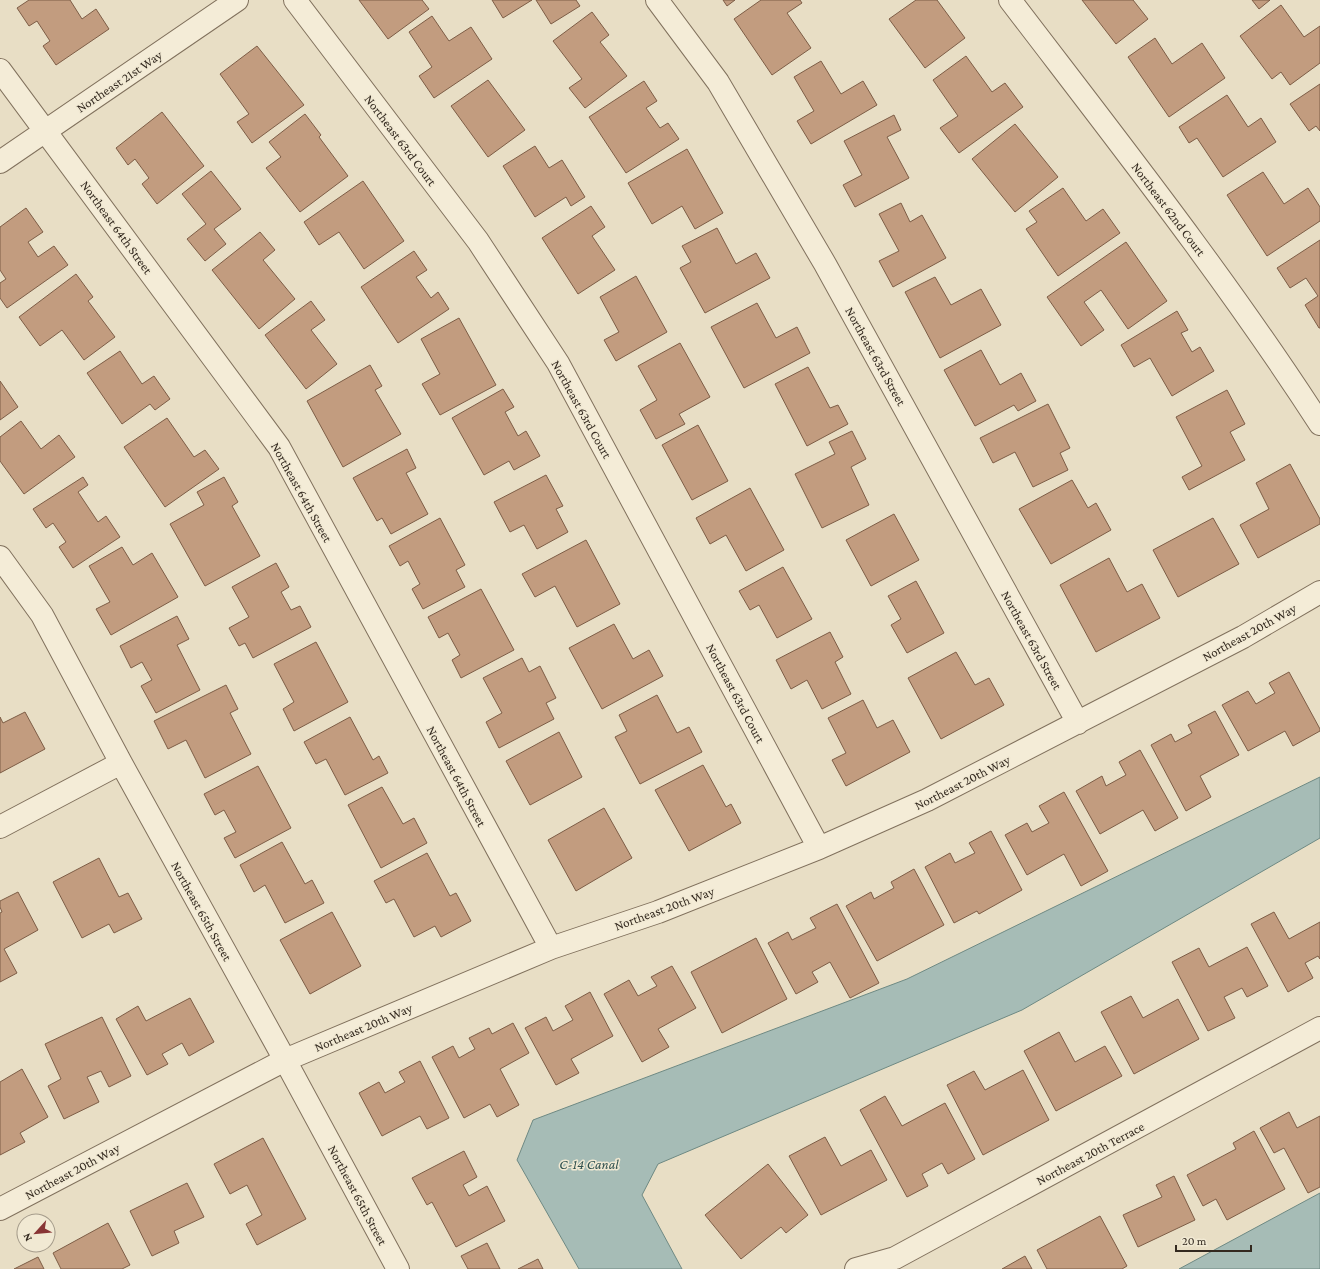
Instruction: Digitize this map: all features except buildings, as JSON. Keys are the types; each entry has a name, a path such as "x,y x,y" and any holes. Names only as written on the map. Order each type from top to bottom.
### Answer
{"street":[{"name":"Northeast 21st Way","path":"0,162 237,0"},
{"name":"Northeast 63rd Court","path":"295,0 478,241 558,363 819,848"},
{"name":"Northeast 63rd Street","path":"657,0 718,82 825,264 1078,723"},
{"name":"Northeast 62nd Court","path":"1010,0 1188,234 1320,424"},
{"name":"Northeast 64th Street","path":"0,70 279,447 551,948"},
{"name":"Northeast 65th Street","path":"0,557 42,615 120,763 285,1060 398,1269"},
{"name":"Northeast 20th Way","path":"0,1209 285,1060 551,948 658,912 819,848 927,800 1242,637 1320,592"},
{"path":"0,827 120,763"},
{"name":"Northeast 20th Terrace","path":"856,1269 896,1258 1320,1028"}],"water":[{"name":"C-14 Canal","path":"1320,777 1320,838 1022,1010 658,1164 642,1195 682,1269 579,1269 517,1160 533,1120 907,979"},
{"path":"1320,1193 1320,1269 1179,1269"}]}
